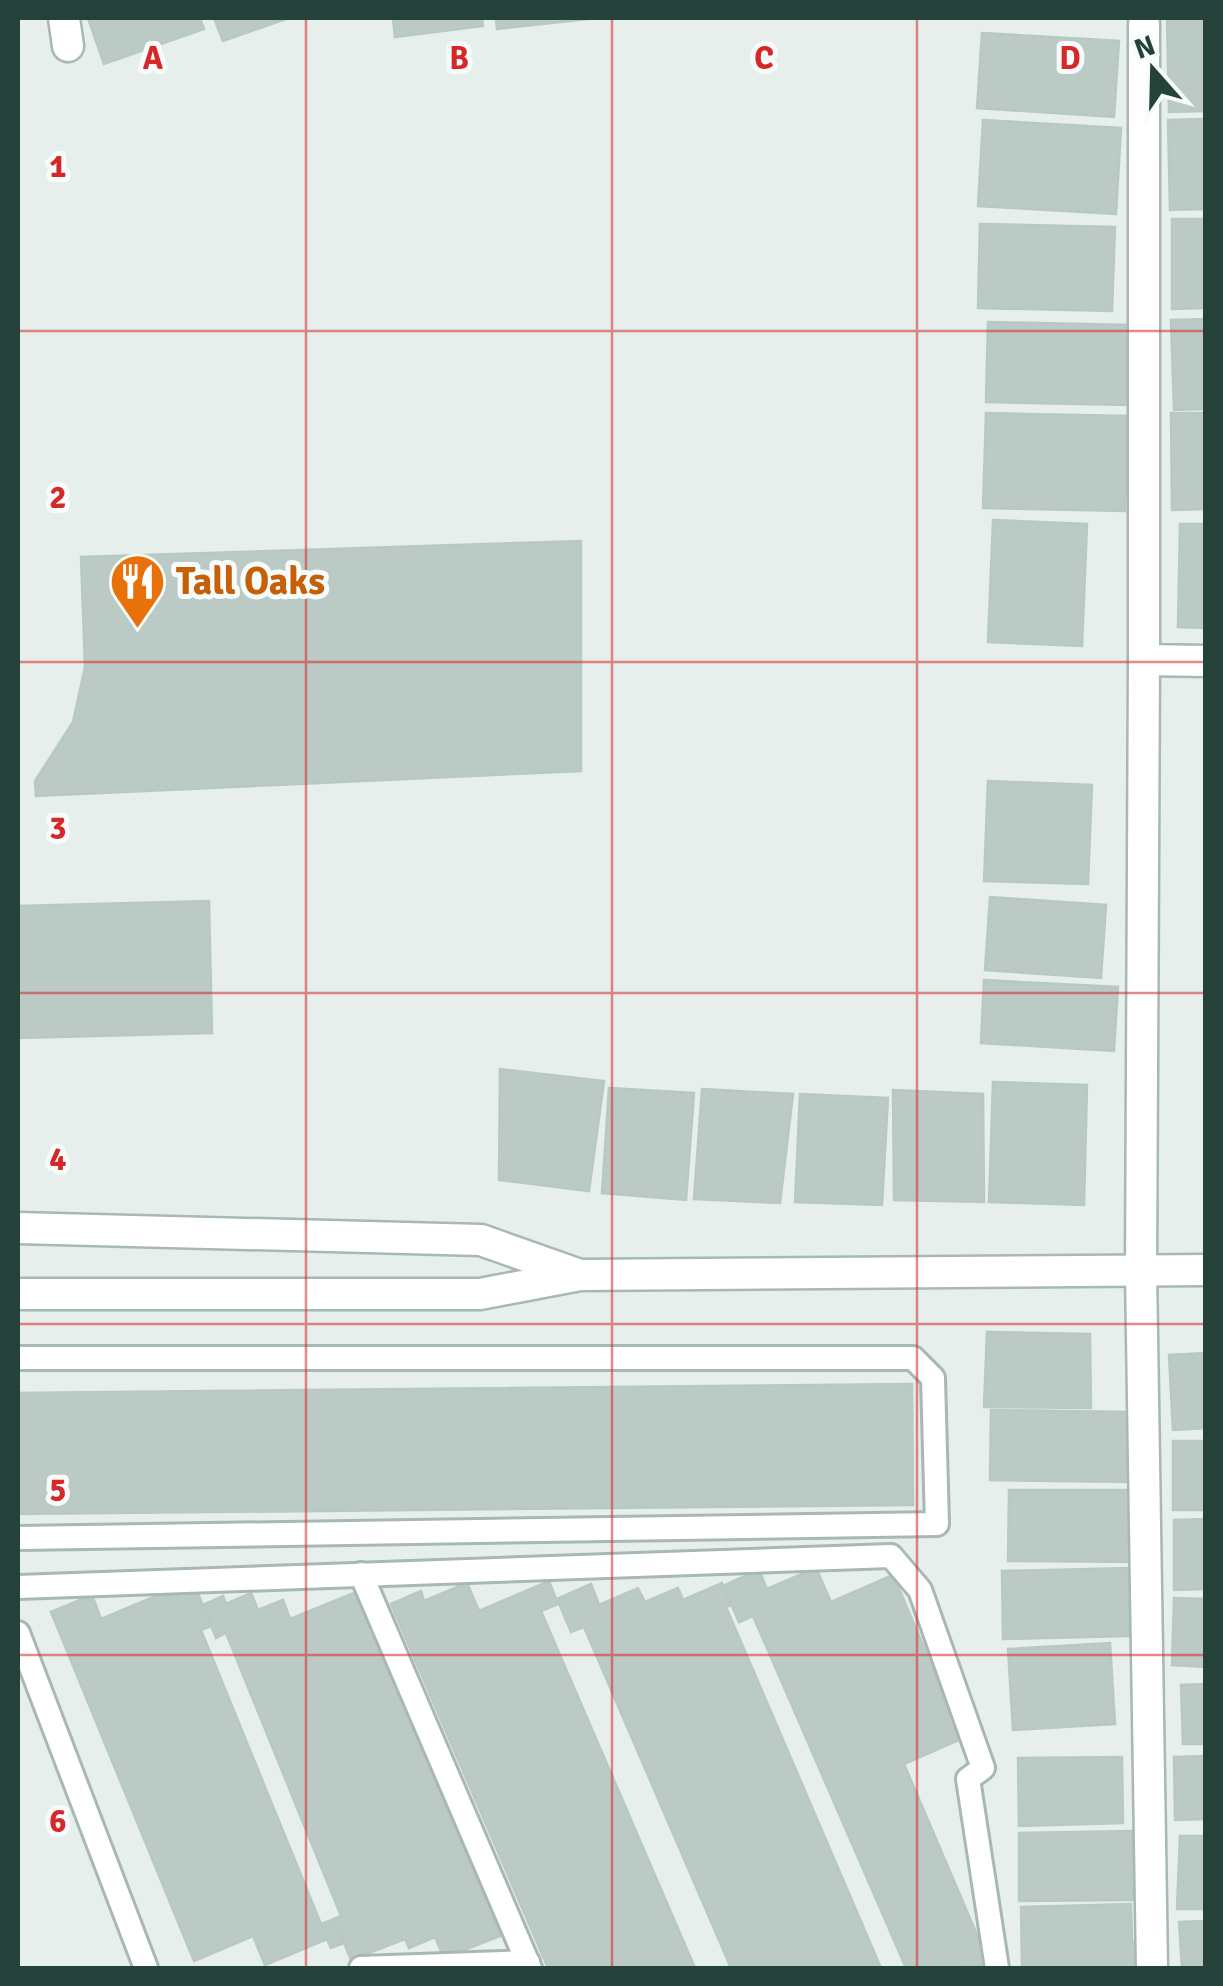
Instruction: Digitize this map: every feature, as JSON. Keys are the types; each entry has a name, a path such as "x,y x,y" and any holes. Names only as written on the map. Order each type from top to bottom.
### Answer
{"street":[{"path":"1144,24 1141,1272 1152,1968"},
{"path":"1144,660 1206,661"},
{"path":"18,1228 481,1240 580,1274"},
{"path":"18,1294 480,1294 580,1274 1206,1270"}],"lane":[{"path":"18,1358 912,1358 933,1378 937,1524 18,1538"},
{"path":"18,1587 891,1556 920,1590 983,1768 968,1779 998,1968"},
{"path":"361,1968 529,1965 362,1574"},
{"path":"18,1632 146,1968"}],"building":[{"path":"88,18 200,18 204,29 104,64"},
{"path":"214,18 285,18 286,19 223,41"},
{"path":"393,18 482,18 483,26 395,37"},
{"path":"496,18 597,18 497,29"},
{"path":"1167,18 1206,18 1206,111 1169,112"},
{"path":"982,33 1119,41 1114,117 977,108"},
{"path":"1206,119 1206,209 1170,210 1168,120"},
{"path":"983,120 1121,128 1116,214 978,206"},
{"path":"1172,219 1206,219 1206,308 1172,309"},
{"path":"980,224 1115,227 1112,311 978,308"},
{"path":"1206,319 1206,409 1174,410 1171,320"},
{"path":"988,322 1131,325 1129,405 986,402"},
{"path":"986,413 1128,416 1125,511 983,508"},
{"path":"1171,413 1206,413 1206,509 1172,510"},
{"path":"993,520 1087,524 1082,646 988,642"},
{"path":"1180,524 1206,524 1206,628 1178,627"},
{"path":"581,541 581,771 36,796 35,781 73,722 85,667 81,557"},
{"path":"988,781 1092,785 1088,884 984,881"},
{"path":"990,897 1106,905 1101,978 985,970"},
{"path":"209,901 212,1033 18,1038 18,906"},
{"path":"984,980 1118,987 1114,1051 981,1043"},
{"path":"500,1069 604,1081 589,1191 499,1180"},
{"path":"993,1082 1087,1085 1084,1205 989,1202"},
{"path":"609,1088 694,1093 686,1200 602,1193"},
{"path":"702,1089 793,1094 780,1203 694,1199"},
{"path":"893,1090 983,1094 984,1202 894,1200"},
{"path":"800,1094 888,1098 882,1205 795,1202"},
{"path":"987,1332 1090,1334 1091,1408 984,1407"},
{"path":"1206,1353 1206,1428 1173,1430 1169,1355"},
{"path":"912,1384 913,1505 18,1514 18,1393"},
{"path":"991,1410 1129,1412 1128,1482 990,1480"},
{"path":"1173,1441 1206,1441 1206,1510 1173,1510"},
{"path":"1009,1490 1143,1490 1141,1562 1008,1561"},
{"path":"1206,1519 1206,1589 1174,1590 1174,1520"},
{"path":"816,1568 831,1602 893,1575 963,1738 904,1764 990,1965 906,1968 753,1616 739,1622 723,1586 759,1570 767,1589"},
{"path":"1128,1568 1129,1636 1003,1639 1002,1571"},
{"path":"549,1581 558,1604 541,1611 695,1968 548,1968 391,1604 421,1591 424,1601 467,1583 479,1611"},
{"path":"722,1583 731,1605 726,1607 881,1968 731,1968 584,1627 571,1632 557,1599 591,1584 599,1605 638,1588 645,1602 678,1588 683,1600"},
{"path":"182,1585 195,1586 211,1626 201,1630 321,1924 334,1919 344,1943 331,1948 327,1939 265,1965 253,1936 194,1961 51,1612 92,1595 101,1619"},
{"path":"359,1591 500,1936 444,1958 435,1937 409,1948 405,1939 351,1960 334,1919 341,1916 226,1633 216,1638 203,1605 223,1596 226,1604 251,1593 258,1610 283,1600 290,1619"},
{"path":"1174,1598 1206,1599 1206,1667 1172,1665"},
{"path":"1110,1643 1115,1724 1013,1730 1008,1649"},
{"path":"1206,1684 1206,1744 1183,1744 1181,1685"},
{"path":"1206,1756 1206,1819 1175,1820 1174,1757"},
{"path":"1122,1757 1123,1823 1019,1826 1018,1758"},
{"path":"1133,1831 1133,1900 1019,1901 1019,1833"},
{"path":"1180,1836 1206,1836 1206,1909 1177,1909"},
{"path":"1131,1904 1132,1942 1148,1942 1149,1968 1022,1968 1021,1907"},
{"path":"1206,1921 1206,1968 1182,1968 1179,1922"}],"place":[{"name":"Tall Oaks","path":"137,630"}]}
